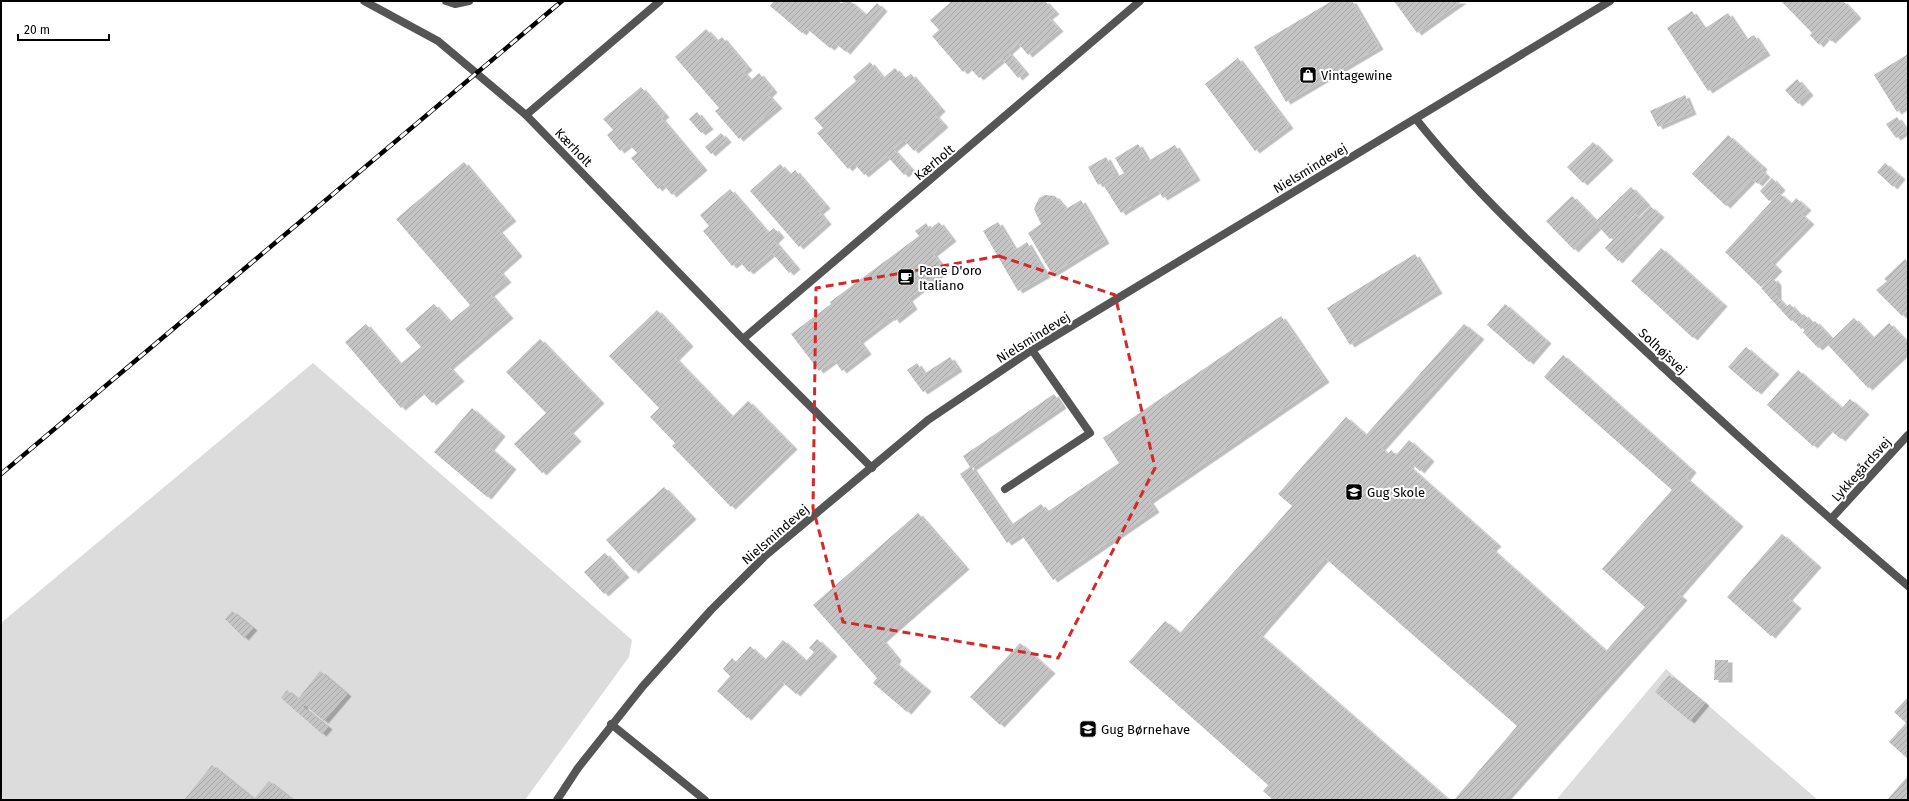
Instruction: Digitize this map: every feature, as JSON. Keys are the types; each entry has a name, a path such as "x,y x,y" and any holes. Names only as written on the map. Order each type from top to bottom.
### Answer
{"street":[{"name":"Kærholt","path":"364,1 438,41 477,72 526,115 743,340 872,468"},
{"path":"446,1 456,4 469,1"},
{"path":"526,115 660,1"},
{"name":"Kærholt","path":"743,340 1140,1"},
{"name":"Nielsmindevej","path":"556,800 611,724 675,648 765,556 928,420 1032,350 1610,1"},
{"name":"Solhøjsvej","path":"1416,119 1444,155 1504,218 1752,450 1908,586"},
{"path":"1005,489 1090,433 1032,350"},
{"name":"Lykkegårdsvej","path":"1831,519 1908,435"},
{"path":"611,724 705,800"}],"highlighted area":[{"path":"999,256 1115,295 1155,468 1058,658 843,622 813,508 816,288"}],"shaded area":[{"path":"313,363 632,640 629,657 525,800 1,800 1,623"},
{"path":"1666,669 1818,800 1556,800"}],"building":[{"path":"774,1 839,1 841,3 850,1 866,15 877,3 883,9 846,52 835,43 830,48 806,28 802,33 770,6"},
{"path":"952,1 1045,1 1055,12 1048,17 1059,29 1028,55 1018,43 1008,52 1025,72 1018,78 1002,59 979,78 969,67 963,72 932,36 939,30 930,20"},
{"path":"1332,1 1352,1 1379,47 1286,102 1254,47"},
{"path":"1394,1 1462,1 1417,33"},
{"path":"1843,1 1857,16 1831,41 1826,37 1819,45 1810,35 1812,33 1782,2"},
{"path":"1692,11 1704,29 1728,13 1746,40 1754,35 1766,53 1708,91 1667,28"},
{"path":"706,29 717,41 722,37 748,68 743,72 751,80 759,73 773,90 768,95 778,106 739,139 715,111 719,108 675,57"},
{"path":"1908,54 1908,105 1897,112 1874,75"},
{"path":"1238,58 1289,126 1255,151 1205,84"},
{"path":"870,62 883,78 895,68 904,79 911,74 941,109 935,115 944,125 914,151 904,140 893,149 911,169 904,175 887,156 864,175 854,163 848,169 817,133 823,128 814,118 856,81 853,77"},
{"path":"1797,79 1809,93 1798,104 1785,90"},
{"path":"641,87 665,115 661,118 703,168 672,195 663,184 658,189 631,158 637,153 629,144 620,151 607,135 613,130 603,119"},
{"path":"1685,95 1692,112 1658,127 1650,111"},
{"path":"697,112 709,127 701,133 689,119"},
{"path":"1897,117 1907,131 1896,138 1886,124"},
{"path":"721,133 727,140 711,154 705,147"},
{"path":"1728,135 1763,167 1761,170 1766,175 1758,184 1752,179 1726,206 1692,174"},
{"path":"1593,142 1609,158 1583,183 1567,167"},
{"path":"1138,144 1148,161 1175,145 1196,178 1163,198 1158,190 1121,213 1104,186 1124,173 1115,158"},
{"path":"1106,157 1116,175 1098,185 1088,167"},
{"path":"464,162 512,219 498,230 518,254 499,271 507,280 490,294 509,316 449,367 460,379 432,403 421,391 401,408 345,342 366,324 400,364 421,347 405,329 434,304 450,322 470,305 396,219"},
{"path":"1885,163 1901,177 1893,187 1877,172"},
{"path":"780,164 790,175 795,170 826,206 819,212 827,222 799,247 750,191"},
{"path":"1772,178 1781,188 1769,201 1760,191"},
{"path":"1631,187 1646,203 1610,239 1598,226 1574,250 1546,221 1572,196 1596,221"},
{"path":"730,189 768,233 774,228 780,235 774,241 796,267 789,273 772,253 749,272 739,261 732,266 703,231 709,226 700,215"},
{"path":"1779,193 1791,204 1796,198 1807,208 1801,214 1810,222 1771,262 1778,269 1761,287 1725,252"},
{"path":"1045,195 1055,196 1066,209 1081,200 1105,241 1052,274 1028,233 1041,224 1034,209 1039,198"},
{"path":"1650,206 1660,215 1618,261 1605,248 1636,214 1639,218"},
{"path":"939,222 952,239 933,254 945,270 908,299 913,307 895,321 892,316 859,341 867,352 842,371 834,360 819,371 791,334 831,304 830,302 919,236 915,231 926,223 930,229"},
{"path":"998,222 1015,250 1027,242 1046,275 1018,291 983,231"},
{"path":"1661,248 1723,304 1693,338 1631,281"},
{"path":"1415,254 1438,291 1350,345 1327,308"},
{"path":"1905,259 1908,262 1908,310 1902,316 1876,290 1887,281 1884,279"},
{"path":"1773,278 1777,283 1777,297 1786,307 1790,304 1799,314 1791,321 1761,288"},
{"path":"1505,304 1547,341 1529,362 1487,325"},
{"path":"657,310 689,344 675,358 732,417 748,401 793,447 731,507 672,446 675,443 650,417 659,408 609,356"},
{"path":"1804,314 1810,321 1801,329 1795,322"},
{"path":"1281,316 1325,380 1149,501 1155,510 1053,580 1021,534 1007,543 960,474 970,467 963,456 1054,394 1062,406 972,468 1011,525 1041,504 1047,512 1119,463 1103,438"},
{"path":"1854,318 1873,338 1889,323 1908,343 1908,350 1868,388 1827,344"},
{"path":"1815,321 1830,337 1818,348 1803,332"},
{"path":"1464,324 1480,337 1381,448 1388,454 1391,450 1396,455 1409,440 1430,459 1420,471 1411,463 1409,466 1497,544 1492,549 1606,651 1645,607 1602,569 1672,490 1544,377 1563,355 1692,470 1686,478 1739,524 1678,594 1683,598 1504,800 1454,800 1517,726 1325,558 1259,634 1449,800 1273,800 1263,791 1268,785 1129,662 1165,621 1180,633 1292,506 1278,494 1346,417 1366,435"},
{"path":"540,339 600,401 569,431 577,439 542,473 514,444 546,413 506,372"},
{"path":"1746,347 1775,372 1757,392 1728,367"},
{"path":"950,357 958,369 923,392 907,370 917,363 924,374"},
{"path":"1798,370 1842,408 1850,399 1865,412 1841,439 1829,429 1813,446 1767,405"},
{"path":"472,408 501,434 490,448 512,467 487,497 434,452"},
{"path":"664,487 692,517 634,571 606,540"},
{"path":"918,513 965,567 882,640 897,658 895,662 927,689 907,712 873,683 877,678 813,605"},
{"path":"1782,534 1817,565 1788,598 1797,606 1771,636 1727,597"},
{"path":"605,553 625,575 604,594 584,572"},
{"path":"232,611 253,628 244,638 225,619"},
{"path":"817,639 833,654 796,694 781,681 747,718 717,691 730,676 723,669 732,658 736,662 750,646 765,660 783,640 806,661 814,652 809,648"},
{"path":"1020,643 1051,671 1000,725 970,697"},
{"path":"1715,660 1728,660 1728,680 1714,680"},
{"path":"320,671 347,694 324,721 305,705 303,707 328,727 322,734 281,698 287,690 298,699"},
{"path":"1669,675 1705,703 1690,721 1655,692"},
{"path":"1908,697 1908,759 1889,742 1906,723 1894,712"},
{"path":"212,765 254,799 269,781 293,800 184,800"},
{"path":"1907,777 1908,800 1887,800"}],"railway":[{"path":"1,474 562,1"}],"place":[{"name":"Vintagewine","path":"1308,75"},
{"name":"Pane D'oro Italiano","path":"906,277"},
{"name":"Gug Skole","path":"1354,492"},
{"name":"Gug Børnehave","path":"1088,729"}]}
